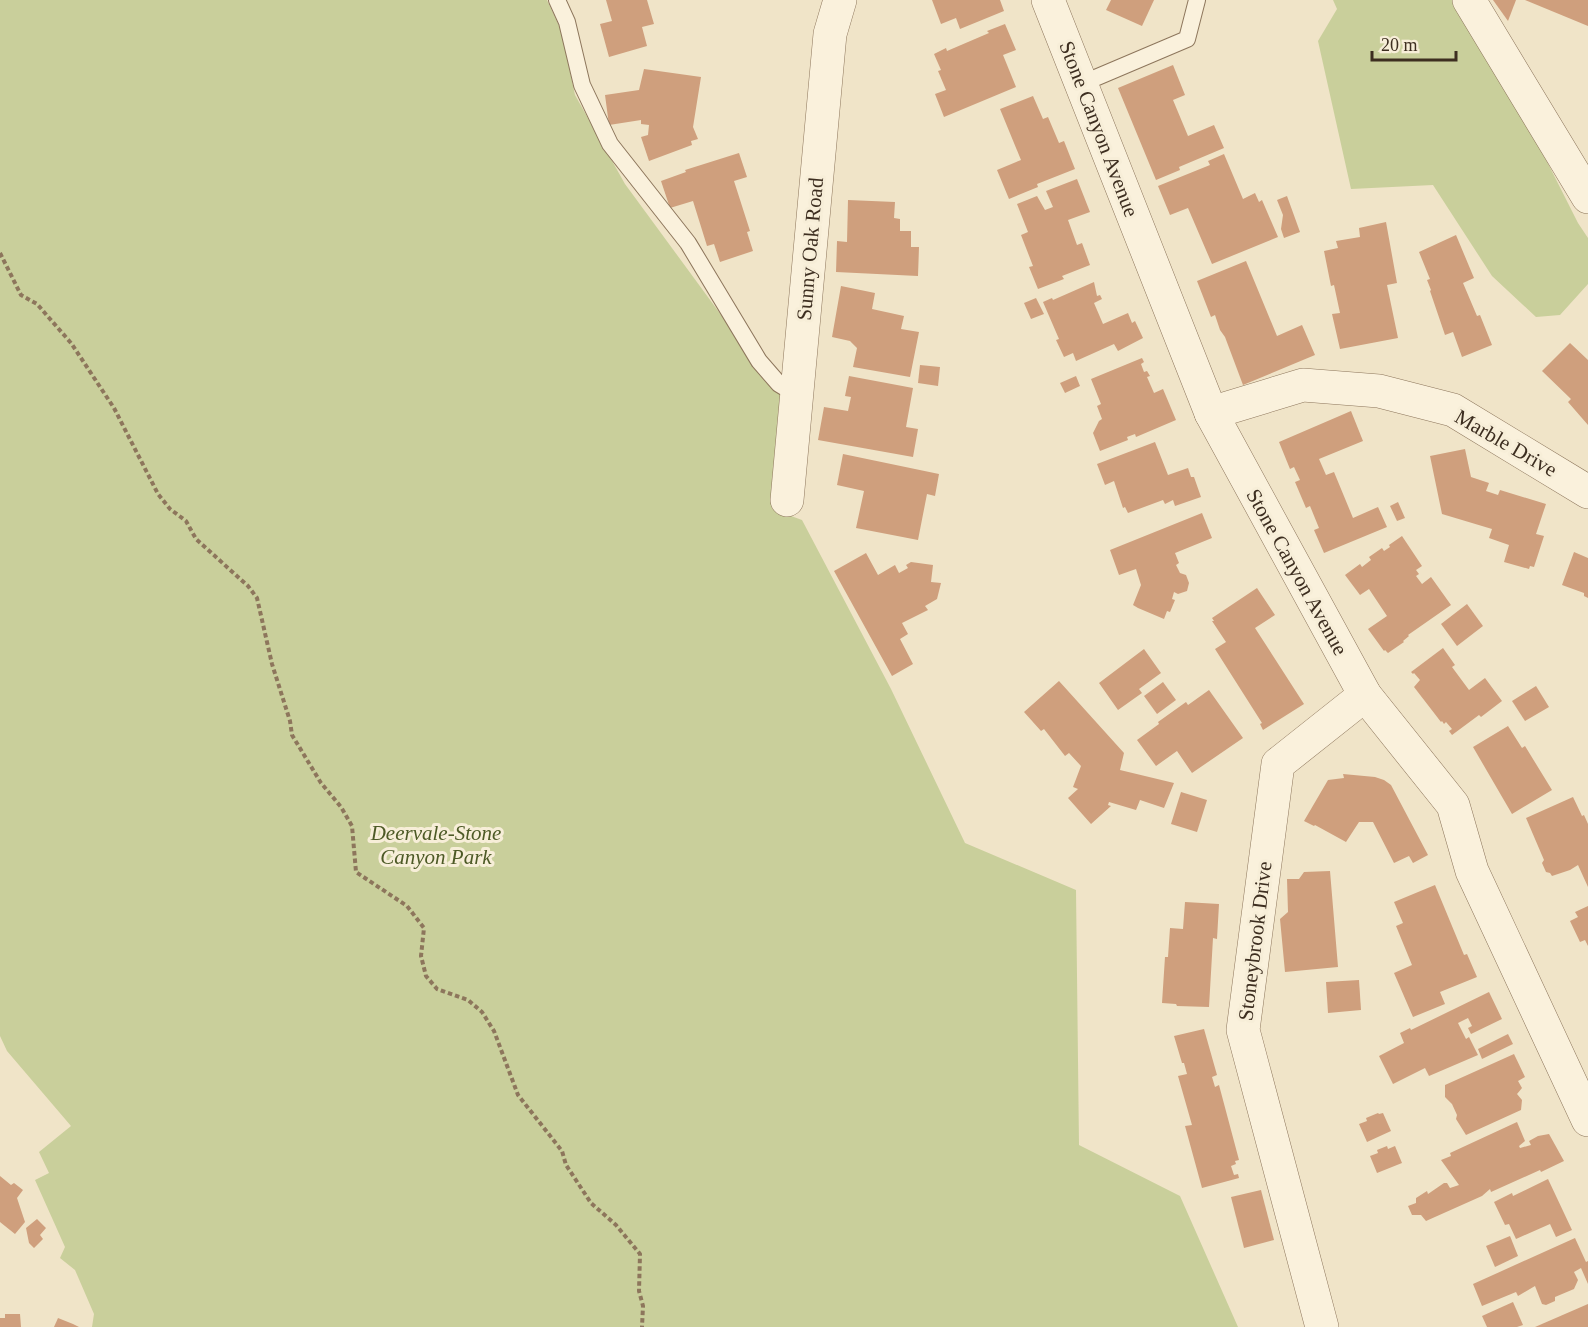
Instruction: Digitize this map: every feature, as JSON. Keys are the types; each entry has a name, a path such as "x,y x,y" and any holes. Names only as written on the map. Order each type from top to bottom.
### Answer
{"street":[{"name":"Sunny Oak Road","path":"787,500 830,34 840,0"},
{"name":"Stone Canyon Avenue","path":"1048,0 1211,413 1365,695 1453,805 1472,871 1588,1120"},
{"path":"1469,0 1588,197"},
{"name":"Marble Drive","path":"1211,413 1303,385 1379,391 1453,410 1588,492"},
{"name":"Stoneybrook Drive","path":"1322,1327 1244,1030 1278,764 1365,695"}],"lane":[{"path":"557,0 567,22 582,85 610,144 688,243 759,361 779,384 797,395"},
{"path":"1081,84 1187,39 1197,0"}],"path":[{"path":"0,253 21,295 37,304 71,343 114,408 158,494 170,509 186,521 196,539 248,586 257,598 272,664 290,721 292,735 321,783 341,807 352,826 356,872 407,906 424,928 421,956 426,976 437,989 468,1000 482,1012 495,1031 518,1095 562,1151 566,1165 591,1203 616,1225 640,1254 639,1291 643,1306 642,1327"}],"green space":[{"name":"Deervale-Stone Canyon Park","path":"0,0 547,0 561,30 575,95 625,184 782,398 772,509 802,520 891,689 965,843 1076,890 1079,1145 1180,1196 1238,1327 92,1327 94,1314 75,1270 60,1258 65,1247 35,1180 49,1173 39,1152 71,1126 7,1051 0,1036"},
{"path":"1333,0 1452,0 1526,120 1578,223 1588,238 1588,284 1560,315 1536,317 1492,276 1433,185 1351,189 1318,41 1337,9"}],"building":[{"path":"606,0 647,0 654,24 642,27 647,46 609,57 600,24 612,21"},
{"path":"932,0 1000,0 1004,11 960,29 956,18 941,24"},
{"path":"1111,0 1154,0 1142,26 1106,10"},
{"path":"1493,0 1516,0 1508,21"},
{"path":"1525,0 1588,0 1588,26"},
{"path":"1005,24 1016,50 1003,55 1016,87 944,117 935,94 946,90 934,54 946,48 947,51"},
{"path":"1173,65 1185,95 1173,100 1188,136 1214,125 1224,148 1179,167 1180,170 1156,180 1118,88"},
{"path":"644,69 701,77 693,127 698,139 691,141 692,145 649,161 641,137 648,135 649,125 641,124 641,120 609,125 605,95 639,90"},
{"path":"1033,96 1043,119 1048,117 1059,143 1064,141 1075,169 1037,184 1038,187 1009,199 997,170 1021,160 1000,109"},
{"path":"739,153 747,177 734,181 750,231 747,232 753,251 720,262 714,244 707,246 693,201 670,208 661,181 686,172 685,170"},
{"path":"1224,154 1243,199 1255,193 1259,202 1262,200 1278,237 1212,264 1188,208 1170,215 1158,186 1210,165 1208,161"},
{"path":"1077,179 1090,212 1068,220 1077,245 1082,243 1090,265 1062,276 1064,279 1038,289 1029,267 1033,266 1021,235 1028,232 1017,204 1037,196 1045,210 1053,207 1046,191"},
{"path":"1287,196 1300,232 1284,238 1281,229 1283,215 1277,200"},
{"path":"848,200 895,202 894,218 900,219 900,231 911,231 911,247 919,247 918,276 836,272 837,241 847,242"},
{"path":"1386,222 1397,283 1387,285 1398,338 1340,349 1332,314 1340,313 1334,285 1331,286 1324,251 1338,248 1336,241 1360,237 1359,228"},
{"path":"1456,235 1474,278 1463,283 1477,316 1480,315 1492,345 1462,357 1453,332 1445,335 1427,280 1430,279 1419,252"},
{"path":"1246,261 1277,336 1302,325 1315,355 1243,385 1225,337 1215,315 1211,317 1197,281"},
{"path":"1094,282 1097,296 1100,295 1102,299 1094,303 1103,324 1128,313 1132,323 1135,321 1143,338 1118,351 1114,344 1076,361 1073,353 1064,357 1043,302"},
{"path":"841,286 875,293 872,309 904,316 901,329 919,332 910,377 853,367 857,348 850,341 832,337"},
{"path":"1036,298 1044,314 1031,319 1024,303"},
{"path":"1570,343 1588,360 1588,425 1568,402 1571,399 1542,371"},
{"path":"1142,358 1144,362 1141,364 1144,372 1147,371 1150,376 1147,377 1154,393 1163,389 1176,420 1136,437 1135,434 1127,437 1128,440 1100,451 1093,433 1102,419 1097,406 1101,404 1091,379"},
{"path":"920,365 940,367 938,386 918,383"},
{"path":"849,376 913,388 906,427 918,429 913,457 818,440 824,407 848,411 851,397 845,396"},
{"path":"1076,376 1080,386 1065,393 1060,383"},
{"path":"1351,411 1363,441 1319,459 1326,475 1334,472 1353,518 1378,507 1387,527 1324,553 1314,530 1319,528 1310,506 1306,508 1295,482 1300,480 1294,467 1290,469 1279,442"},
{"path":"1155,442 1168,475 1188,468 1201,497 1175,506 1173,500 1165,504 1163,500 1128,513 1125,507 1123,508 1114,481 1105,485 1097,464"},
{"path":"1465,449 1471,477 1489,483 1486,491 1498,495 1500,490 1546,504 1536,534 1544,536 1534,567 1530,566 1529,569 1504,562 1509,545 1489,538 1492,529 1442,514 1430,456"},
{"path":"843,454 939,474 935,496 927,494 918,540 856,528 864,491 837,485"},
{"path":"1398,502 1405,518 1397,521 1390,506"},
{"path":"1202,513 1212,538 1175,553 1179,563 1176,565 1180,573 1186,575 1189,583 1187,591 1178,594 1174,592 1172,599 1175,600 1164,619 1133,605 1141,585 1136,569 1119,575 1110,550"},
{"path":"1402,536 1422,566 1416,570 1419,574 1416,576 1422,584 1431,577 1451,605 1408,635 1404,642 1388,653 1368,629 1387,616 1369,589 1360,595 1345,575 1360,564 1362,567 1371,560 1369,557 1382,548 1384,551"},
{"path":"1574,552 1588,558 1588,598 1584,596 1584,593 1562,585"},
{"path":"866,553 878,575 895,565 899,573 908,568 906,565 911,562 933,565 931,582 941,583 937,599 925,606 928,610 902,623 908,634 900,639 913,664 892,676 834,571"},
{"path":"1257,588 1275,615 1255,628 1304,704 1263,730 1260,724 1262,723 1215,649 1226,642 1212,621 1214,621 1212,618"},
{"path":"1467,604 1483,626 1457,646 1441,624"},
{"path":"1443,648 1455,665 1452,667 1469,690 1485,678 1502,701 1452,735 1449,731 1452,729 1446,722 1444,724 1441,722 1414,687 1420,680 1411,672"},
{"path":"1144,649 1161,673 1139,689 1142,693 1118,710 1099,683"},
{"path":"1059,681 1124,753 1120,770 1174,783 1164,808 1140,800 1136,810 1109,802 1108,805 1111,806 1091,824 1068,798 1078,789 1073,787 1081,766 1069,753 1065,756 1044,729 1041,731 1024,712"},
{"path":"1163,682 1176,700 1157,714 1144,696"},
{"path":"1536,686 1549,707 1525,721 1512,701"},
{"path":"1209,690 1243,738 1192,773 1177,751 1156,766 1137,740 1186,702 1188,705"},
{"path":"1508,726 1522,748 1525,746 1552,790 1512,814 1473,747"},
{"path":"1343,774 1375,777 1391,785 1428,855 1413,863 1409,856 1394,863 1373,822 1359,822 1346,842 1304,821 1328,780 1344,778"},
{"path":"1181,792 1207,800 1197,832 1171,824"},
{"path":"1573,797 1588,824 1588,887 1578,865 1552,876 1546,872 1542,863 1544,860 1526,818"},
{"path":"1330,871 1338,967 1285,972 1280,919 1288,912 1287,879 1299,879 1304,872"},
{"path":"1435,885 1464,955 1467,954 1477,977 1440,992 1445,1004 1413,1017 1394,973 1412,965 1396,926 1403,923 1394,902"},
{"path":"1185,902 1219,904 1217,939 1213,938 1209,1007 1162,1003 1165,957 1168,957 1170,928 1183,929"},
{"path":"1588,906 1588,946 1585,940 1580,942 1570,921 1578,917 1575,912"},
{"path":"1359,980 1361,1010 1328,1013 1326,982"},
{"path":"1489,992 1502,1019 1471,1034 1468,1028 1472,1026 1468,1018 1458,1023 1466,1039 1469,1037 1478,1055 1429,1076 1425,1068 1393,1084 1379,1056 1404,1043 1400,1033 1410,1028 1411,1030"},
{"path":"1204,1029 1217,1075 1212,1077 1215,1087 1219,1085 1239,1160 1231,1166 1234,1175 1238,1174 1239,1178 1202,1188 1185,1126 1192,1125 1178,1076 1187,1074 1174,1036"},
{"path":"1508,1034 1513,1044 1482,1059 1478,1049"},
{"path":"1514,1054 1525,1077 1518,1081 1522,1088 1517,1094 1522,1100 1521,1110 1466,1135 1456,1119 1457,1115 1452,1104 1445,1097 1445,1085"},
{"path":"1378,1113 1383,1113 1391,1131 1367,1142 1359,1124"},
{"path":"1517,1122 1525,1141 1519,1146 1520,1148 1531,1145 1529,1141 1538,1136 1549,1134 1564,1161 1491,1192 1490,1189 1482,1196 1426,1221 1421,1215 1412,1215 1408,1206 1416,1203 1416,1198 1427,1191 1428,1194 1444,1183 1447,1183 1450,1188 1459,1185 1441,1160 1451,1156 1450,1153"},
{"path":"1387,1146 1388,1149 1395,1146 1402,1163 1377,1173 1370,1156"},
{"path":"0,1176 11,1185 14,1183 23,1190 17,1198 25,1222 15,1234 0,1222"},
{"path":"1548,1179 1572,1230 1556,1237 1550,1224 1516,1239 1509,1224 1505,1225 1494,1202 1512,1193 1513,1196"},
{"path":"1261,1190 1274,1240 1244,1248 1231,1197"},
{"path":"37,1219 46,1228 40,1235 43,1239 34,1248 29,1243 26,1228"},
{"path":"1510,1236 1518,1256 1495,1267 1486,1246"},
{"path":"1575,1238 1586,1262 1588,1261 1588,1284 1581,1268 1574,1272 1578,1280 1574,1289 1555,1297 1555,1301 1546,1305 1542,1304 1535,1286 1518,1296 1516,1292 1482,1306 1473,1284"},
{"path":"1513,1302 1523,1325 1487,1327 1482,1316"},
{"path":"1588,1304 1588,1327 1535,1327"},
{"path":"5,1314 20,1314 21,1327 0,1327 0,1318 5,1318"},
{"path":"58,1318 73,1324 79,1327 54,1327"}]}
